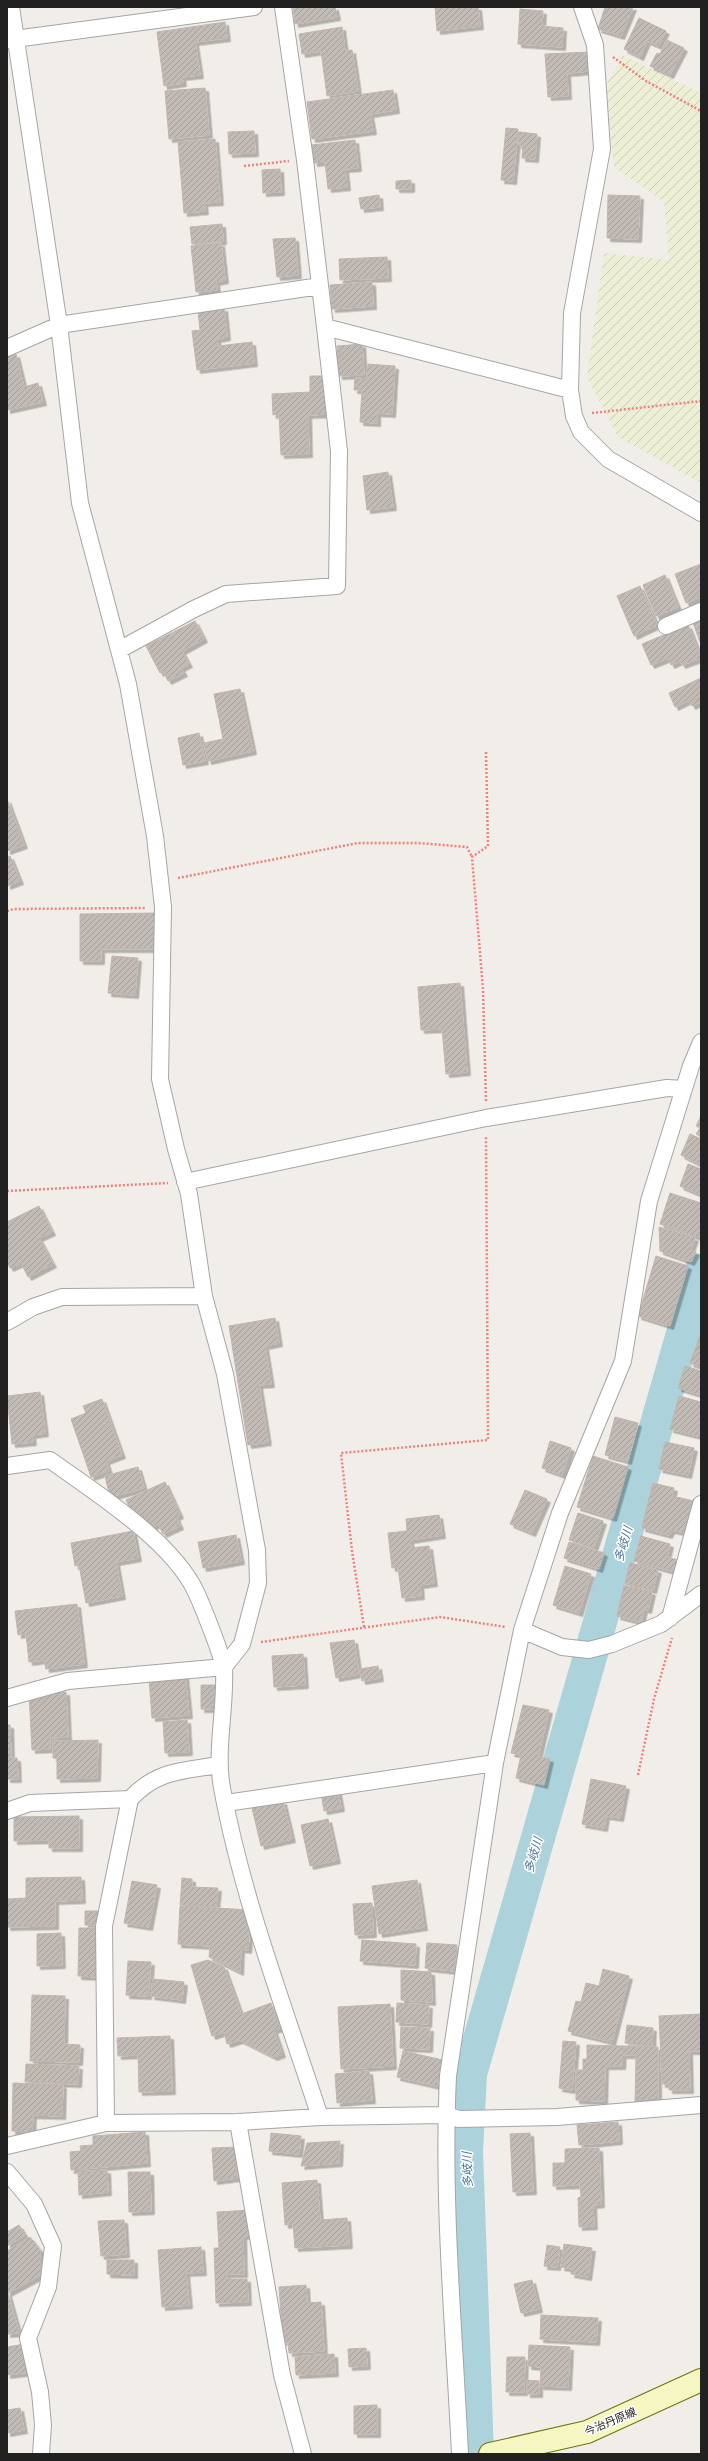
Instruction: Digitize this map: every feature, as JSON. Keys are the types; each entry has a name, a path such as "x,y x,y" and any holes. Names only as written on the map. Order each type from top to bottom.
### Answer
{"main road":[{"name":"今治丹原線","path":"490,2454 588,2432 701,2380"}],"street":[{"path":"7,1698 68,1681 224,1668 242,1644 258,1583 257,1550 225,1374 204,1296 189,1194 160,1079 163,907 151,813 128,684 80,503 59,325 11,40 11,7"},
{"path":"11,40 254,7"},
{"path":"119,650 194,609 226,594 337,586 339,451 305,160 283,7"},
{"path":"582,7 595,45 602,150 572,313 570,390 574,416 581,432 608,459 701,513"},
{"path":"7,348 59,325 320,286"},
{"path":"325,327 570,390"},
{"path":"666,626 701,611"},
{"path":"460,2454 448,2209 446,2115 448,2076 495,1763 522,1630 560,1513 623,1361 649,1201 684,1089 701,1042"},
{"path":"186,1182 486,1118 667,1088 684,1089"},
{"path":"7,1322 33,1307 62,1297 204,1296"},
{"path":"7,1466 50,1460 101,1496 167,1552 195,1591 224,1668 219,1765 226,1803 257,1924 320,2117"},
{"path":"674,1615 701,1504"},
{"path":"522,1630 562,1647 589,1650 612,1644 661,1624 701,1594"},
{"path":"226,1803 495,1763"},
{"path":"106,2123 104,1926 130,1799 138,1790 163,1774 219,1765"},
{"path":"7,1811 30,1803 130,1799"},
{"path":"7,2146 106,2123 238,2122 320,2117 446,2115 459,2119 556,2117 701,2105"},
{"path":"238,2122 282,2375 303,2454"},
{"path":"7,2172 34,2204 52,2246 48,2287 28,2338 40,2392 44,2425 41,2454"}],"path":[{"path":"595,45 646,81 701,111"},
{"path":"244,166 305,160"},
{"path":"574,416 701,400"},
{"path":"472,857 488,846 486,751"},
{"path":"160,882 358,844 418,844 467,847 472,857 483,989 486,1118 488,1440 341,1453 352,1551 364,1627"},
{"path":"7,911 14,909 163,907"},
{"path":"7,1191 186,1182"},
{"path":"638,1775 674,1615"},
{"path":"242,1644 440,1617 522,1630"}],"green space":[{"path":"623,55 701,93 701,483 618,437 587,377 604,253 669,260 664,202 614,167 606,85"}],"building":[{"path":"293,7 335,7 337,17 295,24"},
{"path":"435,7 478,7 480,26 437,31"},
{"path":"605,7 633,7 621,36 598,29"},
{"path":"520,9 543,11 542,26 563,28 562,47 518,44"},
{"path":"639,18 666,31 658,46 647,41 640,57 624,49"},
{"path":"225,22 227,38 195,42 200,75 182,77 183,83 164,86 157,32"},
{"path":"342,27 345,51 352,50 358,91 327,96 321,51 302,54 299,34"},
{"path":"667,40 684,48 670,75 650,66 657,53 660,54"},
{"path":"589,52 590,71 567,73 568,96 548,97 545,54"},
{"path":"205,88 209,135 169,139 165,91"},
{"path":"393,90 396,110 370,114 373,131 312,139 307,102"},
{"path":"506,128 518,129 513,181 501,180"},
{"path":"254,131 255,153 229,154 228,132"},
{"path":"519,132 537,134 535,159 522,158 523,146 518,145"},
{"path":"215,139 220,202 204,203 205,211 184,213 178,142"},
{"path":"355,140 358,168 345,169 347,187 328,189 325,162 314,163 312,145"},
{"path":"280,169 281,192 263,193 262,170"},
{"path":"411,180 411,189 396,189 396,181"},
{"path":"379,195 380,207 361,209 359,198"},
{"path":"608,195 640,196 638,239 607,238"},
{"path":"222,224 223,241 192,244 190,227"},
{"path":"295,238 298,275 277,277 273,239"},
{"path":"221,243 225,280 216,282 217,290 196,292 191,246"},
{"path":"387,257 388,278 340,280 339,259"},
{"path":"372,282 373,306 332,309 330,285"},
{"path":"224,308 227,337 217,339 218,346 252,342 254,363 197,370 192,331 200,330 198,311"},
{"path":"362,344 364,375 339,376 337,346"},
{"path":"16,354 24,387 38,383 43,402 7,410 7,356"},
{"path":"368,364 395,366 392,414 377,413 377,423 360,422 362,390 354,390 355,378 367,379"},
{"path":"310,376 328,376 330,414 308,415 309,454 281,455 279,414 273,415 272,394 310,392"},
{"path":"388,472 393,507 367,510 363,476"},
{"path":"701,564 701,597 686,603 675,574"},
{"path":"665,575 678,607 656,616 643,585"},
{"path":"640,586 657,625 634,636 617,596"},
{"path":"701,617 701,642 700,642 692,620"},
{"path":"195,621 204,639 182,651 189,664 181,668 184,673 168,681 163,671 160,673 146,646"},
{"path":"688,625 701,658 682,665 680,661 671,665 668,658 651,665 642,644"},
{"path":"701,678 701,704 700,702 692,706 689,700 675,707 669,693"},
{"path":"240,689 253,751 208,761 204,743 223,739 214,694"},
{"path":"199,733 205,761 183,765 178,738"},
{"path":"7,799 24,845 7,851"},
{"path":"10,856 20,881 7,886 7,857"},
{"path":"155,913 156,949 101,949 101,961 80,961 80,914"},
{"path":"112,956 138,958 135,995 108,993"},
{"path":"460,983 467,1072 446,1074 442,1029 421,1030 418,987"},
{"path":"701,1116 701,1137 696,1134 700,1128 696,1126"},
{"path":"690,1134 701,1139 701,1165 681,1155"},
{"path":"688,1164 701,1169 701,1195 680,1186"},
{"path":"670,1193 701,1203 701,1238 660,1224"},
{"path":"39,1206 52,1232 39,1238 53,1264 28,1277 21,1263 10,1268 7,1262 7,1222"},
{"path":"659,1227 695,1238 691,1249 696,1252 691,1262 660,1251"},
{"path":"656,1256 688,1266 670,1326 638,1316"},
{"path":"275,1318 279,1343 265,1346 271,1384 259,1385 268,1442 248,1445 229,1326"},
{"path":"701,1333 701,1367 690,1363"},
{"path":"685,1366 701,1371 701,1395 678,1388"},
{"path":"40,1392 45,1433 32,1435 33,1442 12,1444 7,1396"},
{"path":"679,1396 701,1402 701,1426 698,1436 670,1429"},
{"path":"102,1399 122,1455 106,1461 109,1471 91,1477 71,1419 86,1413 83,1406"},
{"path":"615,1417 638,1423 628,1461 605,1455"},
{"path":"550,1441 571,1448 562,1475 542,1468"},
{"path":"665,1442 694,1448 688,1475 659,1469"},
{"path":"593,1456 628,1467 613,1518 577,1507"},
{"path":"138,1467 144,1488 110,1497 105,1476"},
{"path":"165,1482 180,1515 176,1517 180,1526 163,1534 158,1524 150,1528 144,1515 135,1520 126,1500"},
{"path":"653,1483 674,1488 672,1496 694,1501 686,1533 671,1530 669,1535 642,1528"},
{"path":"525,1490 547,1499 532,1533 510,1524"},
{"path":"578,1513 603,1521 594,1548 569,1540"},
{"path":"439,1515 442,1535 410,1540 411,1548 429,1546 434,1583 420,1585 421,1596 402,1598 398,1567 392,1568 388,1533 407,1531 406,1519"},
{"path":"133,1531 138,1558 116,1562 122,1596 86,1603 79,1565 75,1566 71,1543"},
{"path":"236,1535 241,1561 203,1568 198,1542"},
{"path":"641,1536 670,1544 667,1557 682,1561 679,1573 634,1561"},
{"path":"569,1542 604,1553 599,1569 564,1558"},
{"path":"630,1563 658,1570 653,1590 625,1584"},
{"path":"565,1566 591,1574 579,1613 553,1605"},
{"path":"624,1586 652,1592 648,1610 644,1609 641,1622 617,1616"},
{"path":"77,1604 84,1664 46,1669 44,1660 29,1662 26,1634 18,1635 15,1611"},
{"path":"354,1640 359,1674 336,1678 330,1643"},
{"path":"303,1654 305,1685 274,1687 272,1656"},
{"path":"378,1666 380,1678 362,1681 360,1669"},
{"path":"185,1675 189,1715 152,1718 149,1678"},
{"path":"201,1685 217,1685 218,1709 201,1709"},
{"path":"66,1692 68,1737 50,1738 50,1749 32,1750 29,1694"},
{"path":"523,1705 549,1710 538,1757 550,1759 544,1785 516,1778 521,1755 511,1753"},
{"path":"187,1720 189,1752 165,1753 163,1722"},
{"path":"7,1725 10,1725 11,1758 17,1758 18,1779 7,1779"},
{"path":"98,1740 97,1778 57,1779 57,1758 53,1758 53,1741"},
{"path":"591,1779 626,1786 620,1818 606,1816 604,1828 582,1824"},
{"path":"338,1791 341,1808 324,1811 321,1793"},
{"path":"283,1801 292,1839 261,1846 252,1808"},
{"path":"79,1816 79,1848 49,1848 49,1840 14,1841 14,1817"},
{"path":"328,1819 337,1860 310,1866 301,1825"},
{"path":"81,1877 82,1900 55,1901 55,1926 7,1927 7,1899 26,1898 26,1878"},
{"path":"182,1878 192,1879 192,1887 218,1888 216,1907 180,1905"},
{"path":"417,1880 424,1927 379,1934 372,1886"},
{"path":"132,1881 157,1885 149,1927 124,1923"},
{"path":"372,1903 373,1934 355,1935 353,1904"},
{"path":"180,1906 251,1910 248,1950 241,1949 240,1972 209,1957 210,1946 178,1944"},
{"path":"85,1911 103,1911 102,1926 85,1925"},
{"path":"79,1928 102,1928 101,1977 78,1976"},
{"path":"61,1933 62,1965 37,1966 37,1934"},
{"path":"362,1940 416,1944 415,1965 360,1961"},
{"path":"427,1943 457,1945 455,1971 425,1968"},
{"path":"208,1960 224,1967 241,2014 271,2003 280,2028 274,2030 282,2054 274,2057 240,2040 227,2044 224,2032 212,2036 191,1965"},
{"path":"128,1961 151,1962 148,1996 126,1995"},
{"path":"603,1969 629,1976 612,2042 568,2031 576,2001 581,2002 586,1983 599,1986"},
{"path":"401,1970 431,1972 432,2002 401,2000"},
{"path":"153,1979 184,1982 182,2000 151,1996"},
{"path":"32,1995 65,1996 64,2044 80,2045 79,2062 30,2061"},
{"path":"397,2003 429,2005 428,2024 396,2022"},
{"path":"390,2004 393,2066 341,2069 338,2007"},
{"path":"701,2014 701,2051 689,2051 690,2090 669,2090 669,2084 662,2084 659,2016"},
{"path":"627,2025 653,2028 652,2046 625,2043"},
{"path":"401,2027 430,2028 429,2049 400,2048"},
{"path":"170,2036 172,2091 139,2092 138,2055 118,2056 117,2038"},
{"path":"563,2041 576,2042 572,2090 559,2088"},
{"path":"587,2045 623,2046 622,2066 605,2066 604,2101 576,2100 576,2070 583,2070 583,2059 587,2059"},
{"path":"623,2046 658,2047 658,2105 635,2105 636,2055 623,2055"},
{"path":"403,2051 443,2060 437,2086 397,2077"},
{"path":"26,2064 79,2066 78,2084 25,2082"},
{"path":"369,2071 372,2100 337,2103 335,2074"},
{"path":"13,2083 63,2085 62,2116 33,2115 32,2132 12,2131"},
{"path":"618,2122 619,2141 579,2145 577,2125"},
{"path":"145,2132 147,2163 71,2170 70,2152 81,2151 80,2146 93,2145 93,2136"},
{"path":"271,2133 301,2136 299,2154 269,2151"},
{"path":"530,2133 533,2191 513,2192 510,2134"},
{"path":"340,2141 339,2163 301,2166 307,2143"},
{"path":"235,2147 237,2178 214,2181 212,2148"},
{"path":"599,2148 601,2204 593,2205 594,2226 579,2227 578,2198 581,2197 580,2185 553,2186 553,2163 565,2163 565,2149"},
{"path":"107,2170 108,2192 79,2195 78,2172"},
{"path":"128,2172 150,2172 151,2211 129,2212"},
{"path":"317,2180 320,2220 347,2218 349,2245 295,2248 293,2224 285,2225 282,2183"},
{"path":"251,2210 252,2235 243,2236 244,2274 227,2274 227,2279 247,2279 248,2302 216,2303 214,2248 219,2248 217,2212"},
{"path":"124,2220 126,2254 101,2256 98,2221"},
{"path":"19,2225 25,2235 7,2246 7,2232"},
{"path":"30,2237 40,2250 41,2275 8,2293 19,2333 7,2334 7,2251"},
{"path":"564,2244 592,2248 588,2277 571,2274 572,2269 561,2267"},
{"path":"547,2245 560,2247 557,2267 544,2266"},
{"path":"201,2247 203,2272 186,2273 189,2305 162,2307 158,2250"},
{"path":"107,2260 134,2260 134,2275 107,2274"},
{"path":"532,2280 539,2309 521,2313 514,2284"},
{"path":"306,2285 307,2303 321,2302 324,2351 289,2353 288,2342 283,2342 279,2287"},
{"path":"541,2315 598,2318 596,2342 540,2339"},
{"path":"25,2344 30,2372 7,2375 7,2347"},
{"path":"529,2345 570,2347 568,2387 540,2386 541,2367 528,2366"},
{"path":"366,2348 367,2366 349,2367 348,2349"},
{"path":"334,2354 335,2373 296,2375 295,2357"},
{"path":"507,2357 525,2357 524,2392 506,2392"},
{"path":"527,2380 539,2381 539,2394 527,2394"},
{"path":"377,2405 377,2434 354,2434 354,2406"},
{"path":"20,2408 24,2430 7,2433 7,2410"}],"waterway":[{"name":"多岐川","path":"477,2454 466,2151 470,2074 701,1271"}]}
